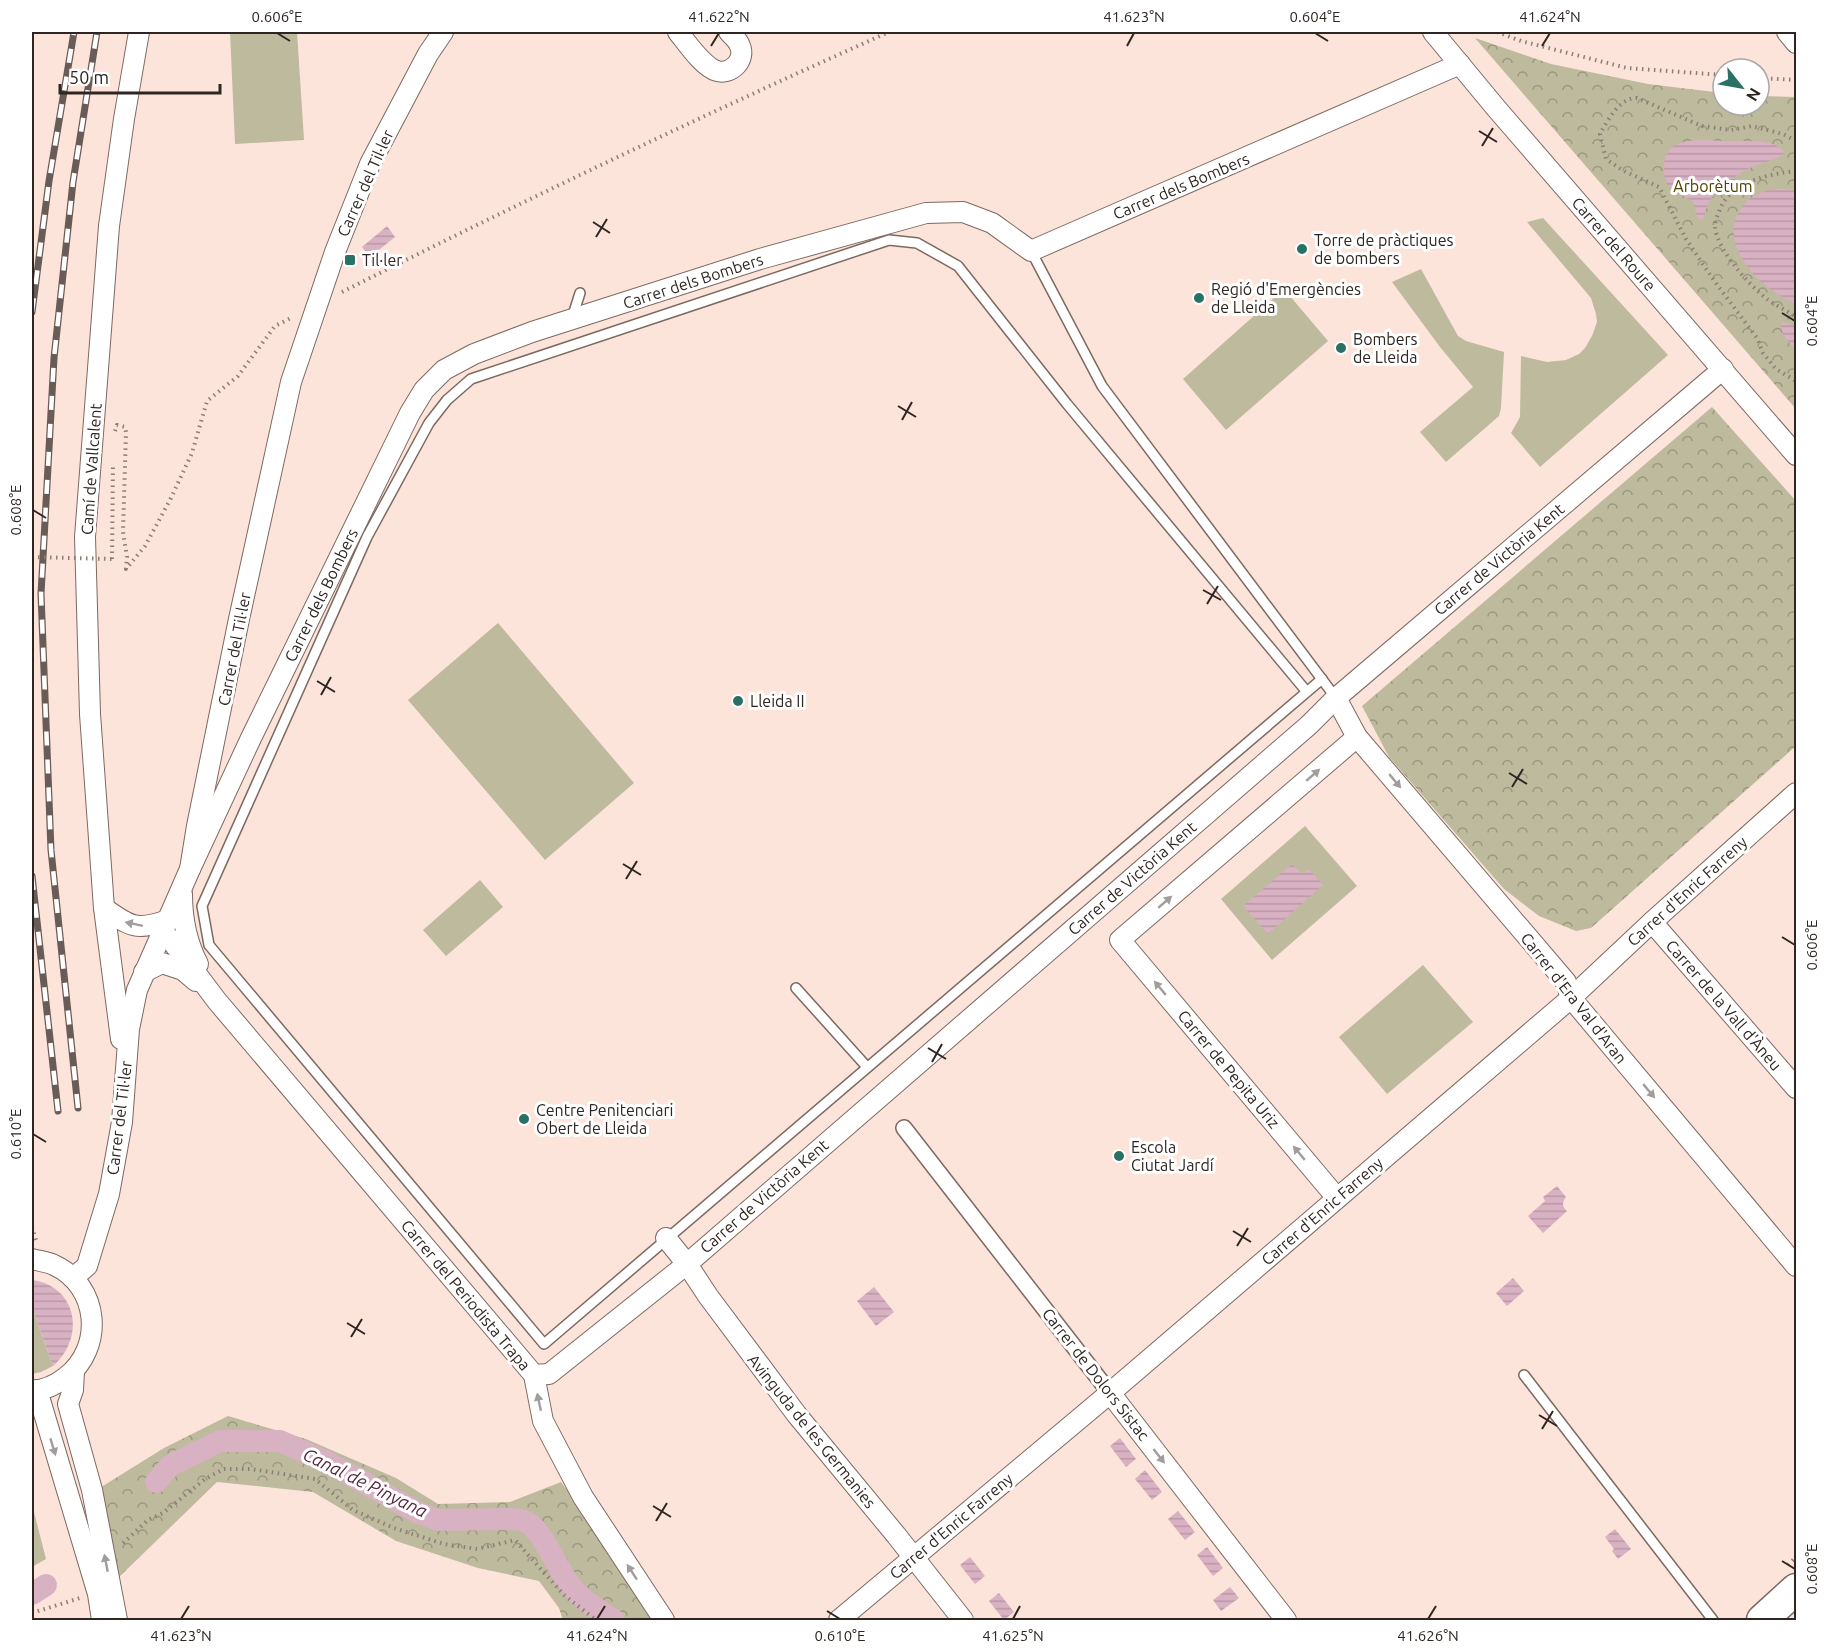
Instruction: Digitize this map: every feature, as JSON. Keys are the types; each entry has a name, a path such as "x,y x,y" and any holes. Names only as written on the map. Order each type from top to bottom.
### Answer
{"main road":[{"path":"1762,1620 1797,1589"}],"street":[{"name":"Camí de Vallcalent","path":"126,1068 104,908 90,714 85,537 109,226 124,119 140,32"},
{"name":"Carrer del Til·ler","path":"73,1278 87,1266 108,1194 122,1122 133,1002 190,869 239,620 291,382 335,252 370,164 428,54 443,32"},
{"path":"678,32 704,63 716,71 733,68 741,58 740,44 729,32"},
{"name":"Carrer del Roure","path":"1433,32 1496,108 1797,455"},
{"path":"1787,32 1797,43"},
{"name":"Carrer dels Bombers","path":"190,869 256,728 410,413 424,390 444,370 474,354 532,332 760,259 926,213 963,212 992,223 1031,251 1460,64"},
{"name":"Carrer de Victòria Kent","path":"534,1375 549,1374 687,1264 1309,725 1336,698 1723,369"},
{"name":"Carrer d'Era Val d'Aran","path":"1336,698 1357,736 1566,982 1571,998 1797,1266"},
{"name":"Carrer de Pepita Uriz","path":"1337,1198 1120,940 1357,736"},
{"name":"Carrer d'Enric Farreny","path":"839,1620 1110,1393 1571,998 1652,922 1797,793"},
{"name":"Carrer del Periodista Trapa","path":"182,889 182,914 190,948 217,1001"},
{"path":"104,908 118,919 135,926 165,926"},
{"name":"Carrer de la Vall d'Àneu","path":"1652,922 1797,1088"},
{"name":"Carrer del Periodista Trapa","path":"165,926 171,940 217,1001 534,1375 543,1421 583,1497 664,1620"},
{"name":"Carrer del Periodista Trapa","path":"144,972 162,963 174,966 183,970 217,1001"},
{"name":"Carrer de Dolors Sistac","path":"904,1128 1286,1620"},
{"name":"Avinguda de les Germanies","path":"666,1238 797,1415 963,1620"},
{"path":"34,1255 73,1278 85,1294 92,1313 92,1334 86,1354 74,1371 57,1384 34,1390 98,1594 102,1620"},
{"path":"74,1371 74,1390 68,1404 92,1490 117,1620"}],"lane":[{"name":"Carrer de Victòria Kent","path":"1307,692 1067,404 958,266 918,243 889,240 471,379 447,400 429,423 367,537 202,906 209,945 544,1344 666,1238 867,1067 1307,692 1322,679"},
{"name":"Carrer d'Era Val d'Aran","path":"1031,251 1102,386 1336,698"},
{"path":"571,320 580,293"},
{"path":"796,988 867,1067"},
{"path":"1524,1375 1713,1620"}],"path":[{"path":"113,434 117,425 125,428 123,532 127,557 126,569 145,546 175,490 192,453 207,400 238,376 275,326 479,223 750,94 889,32"},
{"path":"1497,32 1521,41 1627,68 1711,74"},
{"path":"1771,79 1797,80"},
{"path":"1797,141 1784,134 1752,126 1731,130 1702,126 1637,98 1631,98 1622,104 1600,134 1606,159 1622,170 1659,187 1686,239 1757,338 1763,353 1776,369 1797,381"},
{"path":"1797,171 1774,173 1754,179 1732,193 1720,207 1715,225 1719,239 1730,259 1749,283 1769,301 1797,316"},
{"path":"32,557 112,560 113,456"},
{"path":"32,1227 34,1255"},
{"path":"118,1547 148,1520 163,1513 204,1479 224,1469 251,1468 315,1479 353,1510 394,1528 444,1544 477,1549 515,1540 564,1595 596,1620"},
{"path":"32,1613 84,1596"}],"green space":[{"path":"230,32 297,32 304,140 235,144"},
{"name":"Arborètum","path":"1475,38 1551,64 1648,84 1711,92 1711,117 1771,117 1771,96 1796,97 1796,409"},
{"path":"1543,218 1668,355 1540,467 1511,433 1520,417 1521,356 1547,362 1566,360 1579,354 1585,348 1597,322 1591,298 1527,222"},
{"path":"1421,269 1458,336 1466,341 1504,352 1499,416 1446,462 1420,432 1473,387 1392,282"},
{"path":"1284,289 1328,341 1226,430 1183,379"},
{"path":"1712,407 1796,501 1796,746 1591,928 1576,931 1539,916 1504,889 1389,757 1362,706"},
{"path":"498,623 634,783 545,860 408,700"},
{"path":"1305,826 1357,886 1272,960 1221,899"},
{"path":"480,880 503,907 446,956 423,930"},
{"path":"1423,965 1473,1022 1387,1094 1339,1037"},
{"path":"32,1307 53,1366 32,1374"},
{"path":"228,1416 306,1439 396,1478 438,1504 510,1502 561,1482 666,1620 563,1620 559,1608 539,1581 478,1568 396,1541 313,1492 217,1482 116,1580 98,1489 164,1448"},
{"path":"32,1504 46,1559 32,1567"}],"shaded area":[{"path":"1704,140 1765,142 1780,148 1785,153 1747,169 1724,184 1709,201 1703,219 1700,220 1692,201 1671,188 1664,170 1665,158 1672,147 1683,142"},
{"path":"1777,189 1796,189 1796,303 1784,298 1758,279 1739,254 1735,240 1734,226 1746,202 1759,193"},
{"path":"387,226 395,237 370,257 362,247"},
{"path":"1783,322 1796,326 1796,349 1784,335 1781,328"},
{"path":"1292,864 1302,874 1309,869 1323,885 1268,934 1243,906"},
{"path":"1557,1186 1566,1197 1563,1204 1567,1211 1543,1233 1528,1216 1545,1201 1543,1197"},
{"path":"1513,1278 1524,1291 1507,1306 1496,1293"},
{"path":"32,1280 47,1284 59,1292 67,1302 72,1314 73,1328 70,1341 53,1366 32,1307"},
{"path":"874,1287 894,1312 876,1326 857,1301"},
{"path":"1120,1438 1136,1459 1126,1467 1110,1446"},
{"path":"1145,1470 1162,1492 1152,1500 1135,1479"},
{"path":"1178,1511 1195,1532 1185,1540 1168,1519"},
{"path":"1615,1529 1631,1549 1618,1559 1605,1537"},
{"path":"1207,1547 1223,1568 1213,1576 1197,1555"},
{"path":"970,1557 985,1576 975,1584 960,1565"},
{"path":"1230,1587 1239,1598 1221,1611 1213,1600"},
{"path":"999,1593 1014,1612 1004,1620 989,1601"}],"waterway":[{"name":"Canal de Pinyana","path":"156,1482 171,1465 220,1441 280,1441 325,1461 419,1513 438,1520 514,1519 527,1522 544,1541 576,1592 589,1604 614,1620"},
{"name":"Canal de Pinyana","path":"32,1594 46,1585"}],"railway":[{"path":"32,312 49,181 74,32"},
{"path":"78,1108 51,850 41,594 54,358 73,182 97,32"},
{"path":"32,876 58,1111"}],"place":[{"name":"Torre de pràctiques de bombers","path":"1302,249"},
{"name":"Til·ler","path":"350,260"},
{"name":"Regió d'Emergències de Lleida","path":"1199,298"},
{"name":"Bombers de Lleida","path":"1341,348"},
{"name":"Lleida II","path":"738,701"},
{"name":"Centre Penitenciari Obert de Lleida","path":"524,1119"},
{"name":"Escola Ciutat Jardí","path":"1119,1156"}]}
